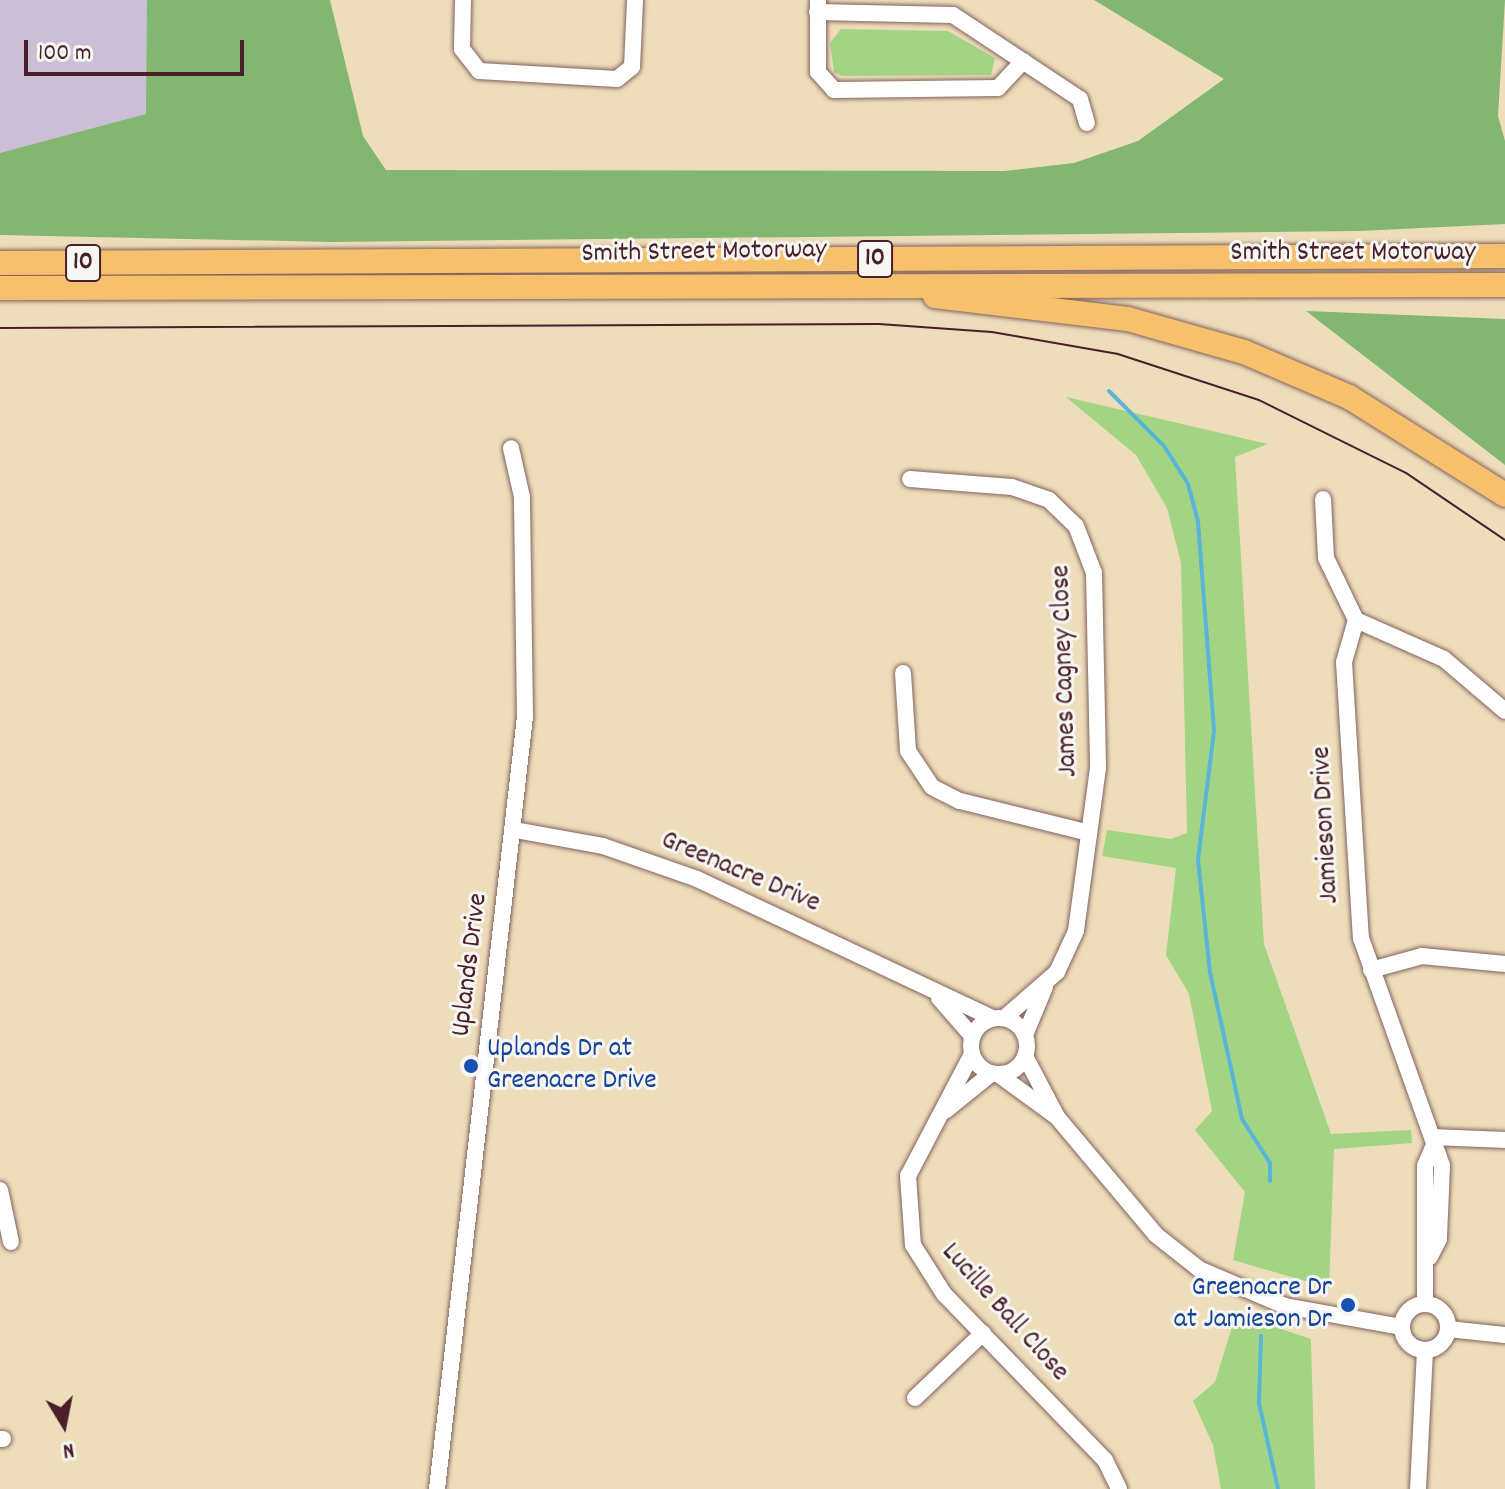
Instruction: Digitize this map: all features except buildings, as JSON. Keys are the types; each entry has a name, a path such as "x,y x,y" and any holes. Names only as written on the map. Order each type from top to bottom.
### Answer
{"highway":[{"path":"1463,256 1505,241"},
{"path":"0,248 117,250 166,263"},
{"name":"Smith Street Motorway","path":"0,263 1505,256"},
{"path":"875,281 918,295 1128,319 1244,352 1349,397 1505,495"},
{"name":"Smith Street Motorway","path":"0,288 875,281 1505,285"}],"street":[{"path":"463,0 462,49 479,71 617,79 632,67 635,0"},
{"path":"1023,61 998,88 834,90 818,72 818,6 953,15 1023,61 1080,99 1087,123"},
{"name":"Uplands Drive","path":"437,1489 515,830 527,612 522,497 511,448"},
{"name":"James Cagney Close","path":"910,479 1031,492 1063,512 1085,541 1096,588 1098,768 1073,944 1045,987 1025,1035"},
{"path":"1323,499 1326,558 1356,620 1432,652 1505,711"},
{"name":"Jamieson Drive","path":"1356,620 1344,662 1359,925 1371,970 1433,1141"},
{"path":"903,673 908,751 932,787 960,801 1089,833"},
{"name":"Greenacre Drive","path":"515,830 603,846 697,879 935,994 999,1018"},
{"path":"1371,970 1422,956 1505,964"},
{"name":"James Cagney Close","path":"999,1018 1045,987"},
{"name":"Greenacre Drive","path":"935,994 972,1036"},
{"path":"1057,1117 972,1054 972,1036 999,1018 1025,1035 1025,1056 1057,1117 1156,1235 1199,1269 1285,1306 1402,1327"},
{"name":"Lucille Ball Close","path":"972,1054 945,1111 908,1176 908,1231 930,1277 1105,1460 1119,1489"},
{"path":"995,1074 1025,1056"},
{"name":"Lucille Ball Close","path":"945,1111 995,1074"},
{"path":"1425,1304 1430,1257 1423,1236 1425,1166 1433,1141 1505,1140"},
{"path":"0,1190 11,1242"},
{"path":"1425,1304 1445,1314 1448,1329 1442,1343 1425,1351 1407,1342 1402,1327 1411,1309 1425,1304"},
{"path":"1448,1329 1505,1335"},
{"path":"915,1398 983,1333"},
{"path":"1418,1489 1425,1351"}],"shaded area":[{"path":"0,0 147,0 147,172 0,172"}],"green space":[{"path":"147,0 330,0 363,136 386,170 1004,171 1074,163 1138,141 1224,79 1094,0 1505,0 1498,116 1505,141 1505,224 1359,231 331,242 0,235 0,153 146,114"},
{"path":"841,29 948,31 995,58 991,75 842,76 834,72 830,43"},
{"path":"1306,311 1505,319 1505,465"},
{"path":"1066,397 1268,444 1235,457 1264,944 1331,1134 1411,1130 1412,1143 1334,1149 1329,1288 1233,1260 1245,1192 1195,1130 1212,1111 1189,994 1166,955 1176,868 1102,856 1107,830 1171,839 1187,833 1181,563 1167,508 1136,455"},
{"path":"1236,1314 1311,1339 1315,1489 1221,1489 1213,1445 1193,1401 1215,1382"}],"waterway":[{"path":"1109,391 1164,446 1188,484 1198,522 1214,731 1198,860 1210,972 1242,1119 1270,1163 1270,1181"},
{"path":"1261,1336 1259,1403 1278,1489"}],"tram line":[{"path":"0,328 879,324 992,332 1118,354 1259,400 1406,473 1505,540"}],"place":[{"name":"Uplands Dr at Greenacre Drive","path":"471,1066"},
{"name":"Greenacre Dr at Jamieson Dr","path":"1348,1305"}]}
